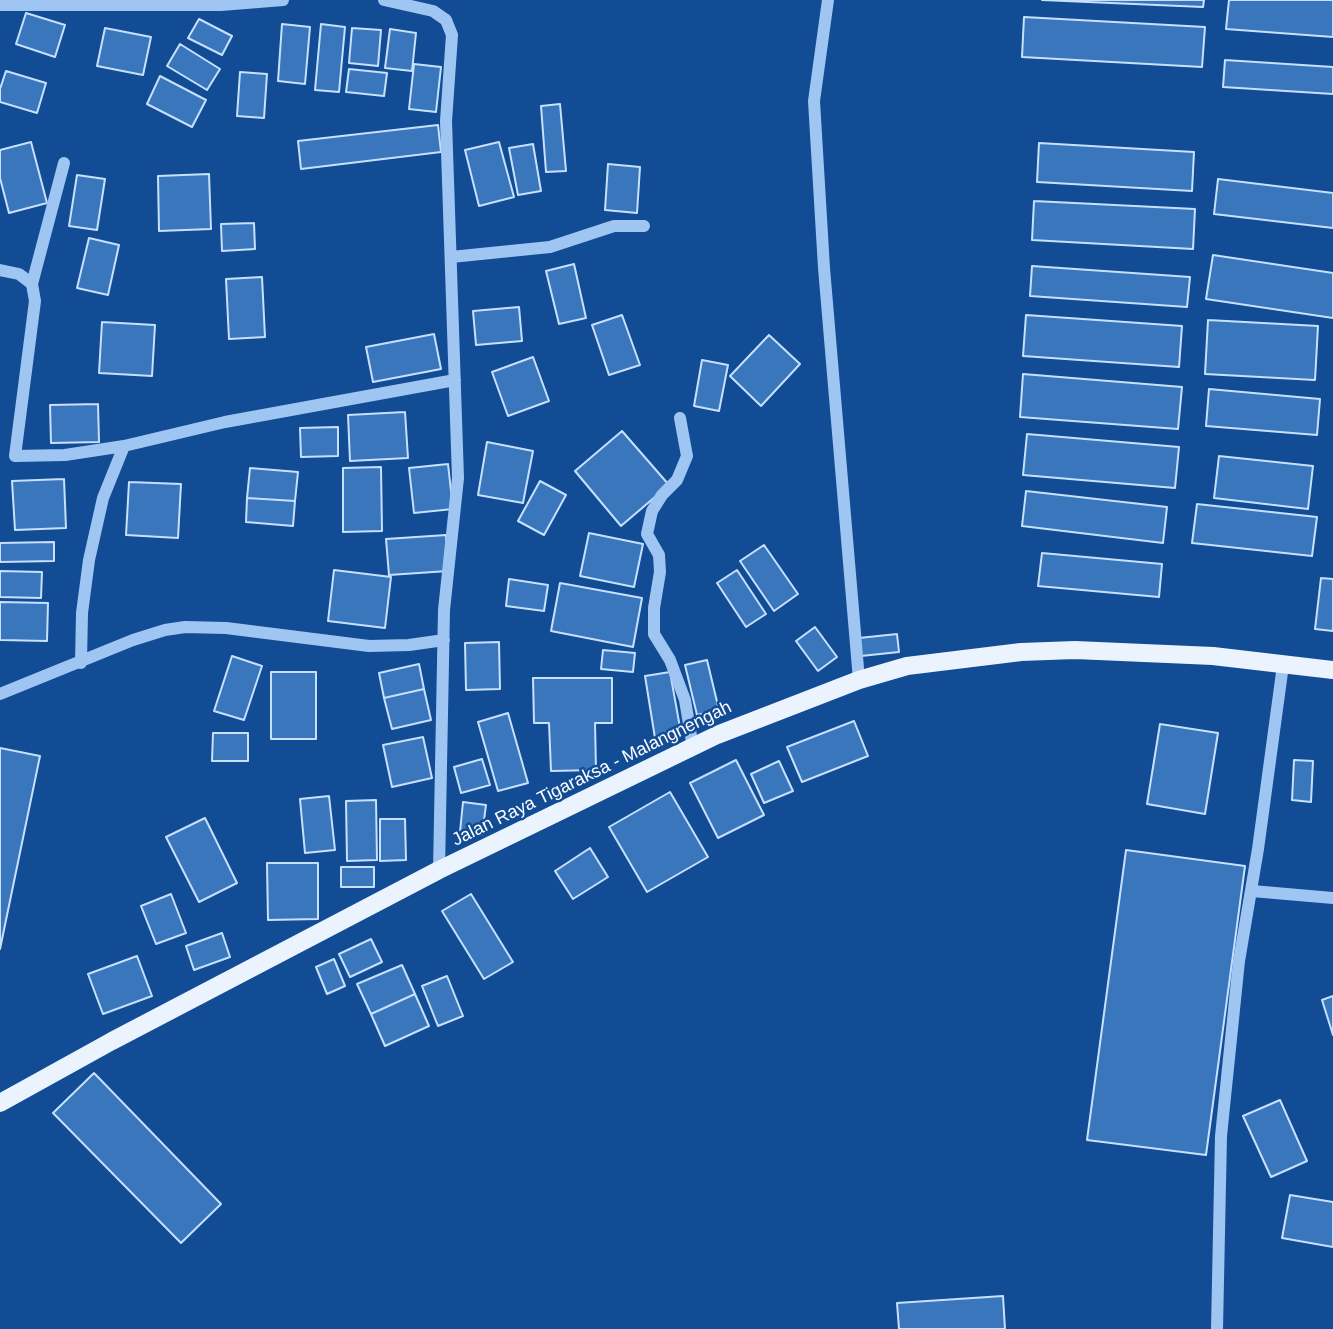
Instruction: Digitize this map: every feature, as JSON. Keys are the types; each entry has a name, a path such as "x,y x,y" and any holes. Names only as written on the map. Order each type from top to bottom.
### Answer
{"main road":[{"name":"Jalan Raya Tigaraksa - Malangnengah","path":"0,1103 112,1041 439,870 717,734 859,680 907,666 1021,652 1075,650 1213,656 1333,670"}],"street":[{"path":"0,5 283,0"},
{"path":"384,0 433,11 446,20 452,36 446,121 458,478 444,610 439,870"},
{"path":"828,0 814,101 824,268 859,680"},
{"path":"64,163 32,284 35,301 15,456 65,455 124,446 225,422 455,380"},
{"path":"450,257 550,247 614,226 644,226"},
{"path":"0,270 19,274 32,284"},
{"path":"680,418 687,456 677,480 662,495 652,511 647,534 659,555 654,634 670,660 685,700 693,748"},
{"path":"81,663 82,613 89,560 103,498 124,446"},
{"path":"0,694 133,640 186,627 226,628 369,646 409,645 444,640"},
{"path":"1217,1329 1221,1136 1239,961 1252,891 1283,665"},
{"path":"1252,891 1333,898"}],"building":[{"path":"1042,0 1204,0 1203,7"},
{"path":"1229,0 1333,0 1333,37 1226,29"},
{"path":"26,13 65,25 55,57 16,44"},
{"path":"1024,17 1205,27 1202,67 1022,57"},
{"path":"199,19 232,36 222,55 188,38"},
{"path":"282,24 310,27 305,84 278,81"},
{"path":"321,24 345,27 339,92 315,90"},
{"path":"105,28 151,37 143,75 97,66"},
{"path":"352,28 381,30 378,66 349,63"},
{"path":"390,29 416,33 412,71 385,68"},
{"path":"180,44 220,69 207,90 167,66"},
{"path":"1225,60 1333,67 1333,94 1223,87"},
{"path":"414,64 441,67 436,112 409,109"},
{"path":"349,69 387,73 384,96 346,92"},
{"path":"6,71 46,83 37,113 0,102 0,89"},
{"path":"240,72 267,74 264,118 237,116"},
{"path":"160,76 206,100 192,127 147,104"},
{"path":"560,104 566,171 546,172 541,106"},
{"path":"438,125 441,152 301,169 298,141"},
{"path":"31,142 47,203 9,213 0,178 0,150"},
{"path":"499,142 514,197 479,206 465,150"},
{"path":"1039,143 1194,152 1192,191 1037,182"},
{"path":"533,144 541,191 518,195 509,148"},
{"path":"608,164 640,167 637,213 605,210"},
{"path":"209,174 211,229 159,231 158,176"},
{"path":"77,175 105,179 97,230 69,226"},
{"path":"1218,179 1333,193 1333,228 1214,214"},
{"path":"1034,201 1195,209 1193,249 1032,240"},
{"path":"254,223 255,249 222,251 221,224"},
{"path":"89,238 119,245 108,295 77,288"},
{"path":"1213,255 1333,273 1333,318 1206,299"},
{"path":"574,264 586,318 559,324 546,271"},
{"path":"1032,266 1190,277 1187,307 1030,296"},
{"path":"262,277 265,337 229,339 226,279"},
{"path":"519,307 522,341 476,345 473,311"},
{"path":"622,315 640,365 609,375 592,325"},
{"path":"1026,315 1182,326 1179,367 1023,356"},
{"path":"1208,320 1318,326 1315,380 1205,374"},
{"path":"102,322 155,325 152,376 99,373"},
{"path":"434,334 441,369 373,382 366,347"},
{"path":"769,335 800,364 761,406 730,376"},
{"path":"533,357 549,401 508,416 492,372"},
{"path":"702,360 728,365 719,411 694,406"},
{"path":"1023,374 1182,387 1178,429 1020,417"},
{"path":"1209,389 1320,399 1317,435 1206,426"},
{"path":"98,404 99,442 51,443 50,405"},
{"path":"405,412 408,458 350,461 348,415"},
{"path":"338,427 338,456 301,457 300,428"},
{"path":"622,431 669,485 621,526 575,471"},
{"path":"1027,434 1179,447 1175,488 1023,475"},
{"path":"487,442 533,451 523,503 478,495"},
{"path":"1219,456 1313,466 1308,509 1214,498"},
{"path":"448,464 453,509 414,513 409,468"},
{"path":"381,467 382,531 343,532 343,468"},
{"path":"250,468 298,472 295,501 247,498"},
{"path":"64,479 66,528 15,530 12,481"},
{"path":"540,481 566,495 544,535 518,521"},
{"path":"129,482 181,484 178,538 126,535"},
{"path":"1026,491 1167,507 1163,543 1022,526"},
{"path":"247,498 295,501 293,526 246,522"},
{"path":"1197,504 1317,517 1312,556 1192,543"},
{"path":"589,533 643,544 634,587 580,576"},
{"path":"446,535 448,571 389,575 386,539"},
{"path":"54,542 54,561 0,562 0,543"},
{"path":"764,545 798,594 774,611 740,561"},
{"path":"1042,553 1162,564 1159,597 1038,586"},
{"path":"334,570 391,577 385,628 328,621"},
{"path":"737,570 766,614 746,627 717,583"},
{"path":"0,571 42,572 41,598 0,597"},
{"path":"1321,578 1333,579 1333,631 1315,629"},
{"path":"509,579 548,585 544,611 506,606"},
{"path":"560,583 642,598 633,647 551,631"},
{"path":"0,602 48,603 47,641 0,640"},
{"path":"815,627 837,657 818,671 796,641"},
{"path":"897,634 899,652 861,656 859,638"},
{"path":"499,642 500,689 466,690 465,643"},
{"path":"603,650 635,653 633,672 601,669"},
{"path":"232,656 262,666 244,720 214,711"},
{"path":"707,660 719,710 697,715 685,665"},
{"path":"419,664 424,689 384,698 379,673"},
{"path":"271,672 316,672 316,739 271,739"},
{"path":"670,672 681,733 655,738 645,676"},
{"path":"533,678 612,678 612,723 595,723 596,770 551,771 549,723 534,723"},
{"path":"424,689 431,720 392,729 384,698"},
{"path":"508,713 528,783 498,791 478,722"},
{"path":"854,721 868,756 802,782 787,747"},
{"path":"1160,724 1218,733 1205,814 1147,804"},
{"path":"213,733 248,733 248,761 212,761"},
{"path":"423,737 432,778 392,787 383,745"},
{"path":"0,748 40,756 0,949"},
{"path":"482,759 490,785 461,793 454,767"},
{"path":"736,760 764,815 718,838 690,783"},
{"path":"1294,760 1313,761 1311,802 1292,800"},
{"path":"779,761 793,791 764,803 751,774"},
{"path":"670,792 708,857 647,892 609,827"},
{"path":"329,796 335,850 305,853 300,799"},
{"path":"376,800 377,860 347,861 346,801"},
{"path":"463,802 486,805 482,835 460,832"},
{"path":"205,818 237,883 199,902 166,837"},
{"path":"380,819 405,819 406,860 380,861"},
{"path":"590,848 608,877 573,899 555,871"},
{"path":"1126,850 1245,866 1206,1155 1087,1140"},
{"path":"267,863 318,863 318,919 268,920"},
{"path":"341,867 374,867 374,887 341,887"},
{"path":"171,894 186,933 156,944 141,906"},
{"path":"471,894 513,962 484,979 442,911"},
{"path":"222,933 230,957 194,970 186,946"},
{"path":"371,939 382,962 350,977 339,954"},
{"path":"137,956 152,996 103,1014 88,974"},
{"path":"334,959 345,986 327,994 316,967"},
{"path":"402,965 415,994 371,1014 357,984"},
{"path":"447,976 463,1016 438,1026 422,986"},
{"path":"415,994 429,1026 385,1046 371,1014"},
{"path":"1333,996 1333,1035 1322,1000"},
{"path":"94,1073 221,1204 181,1243 53,1113"},
{"path":"1280,1100 1307,1161 1271,1177 1243,1116"},
{"path":"1290,1195 1333,1202 1333,1247 1282,1238"},
{"path":"1003,1296 1005,1329 899,1329 897,1303"}]}
